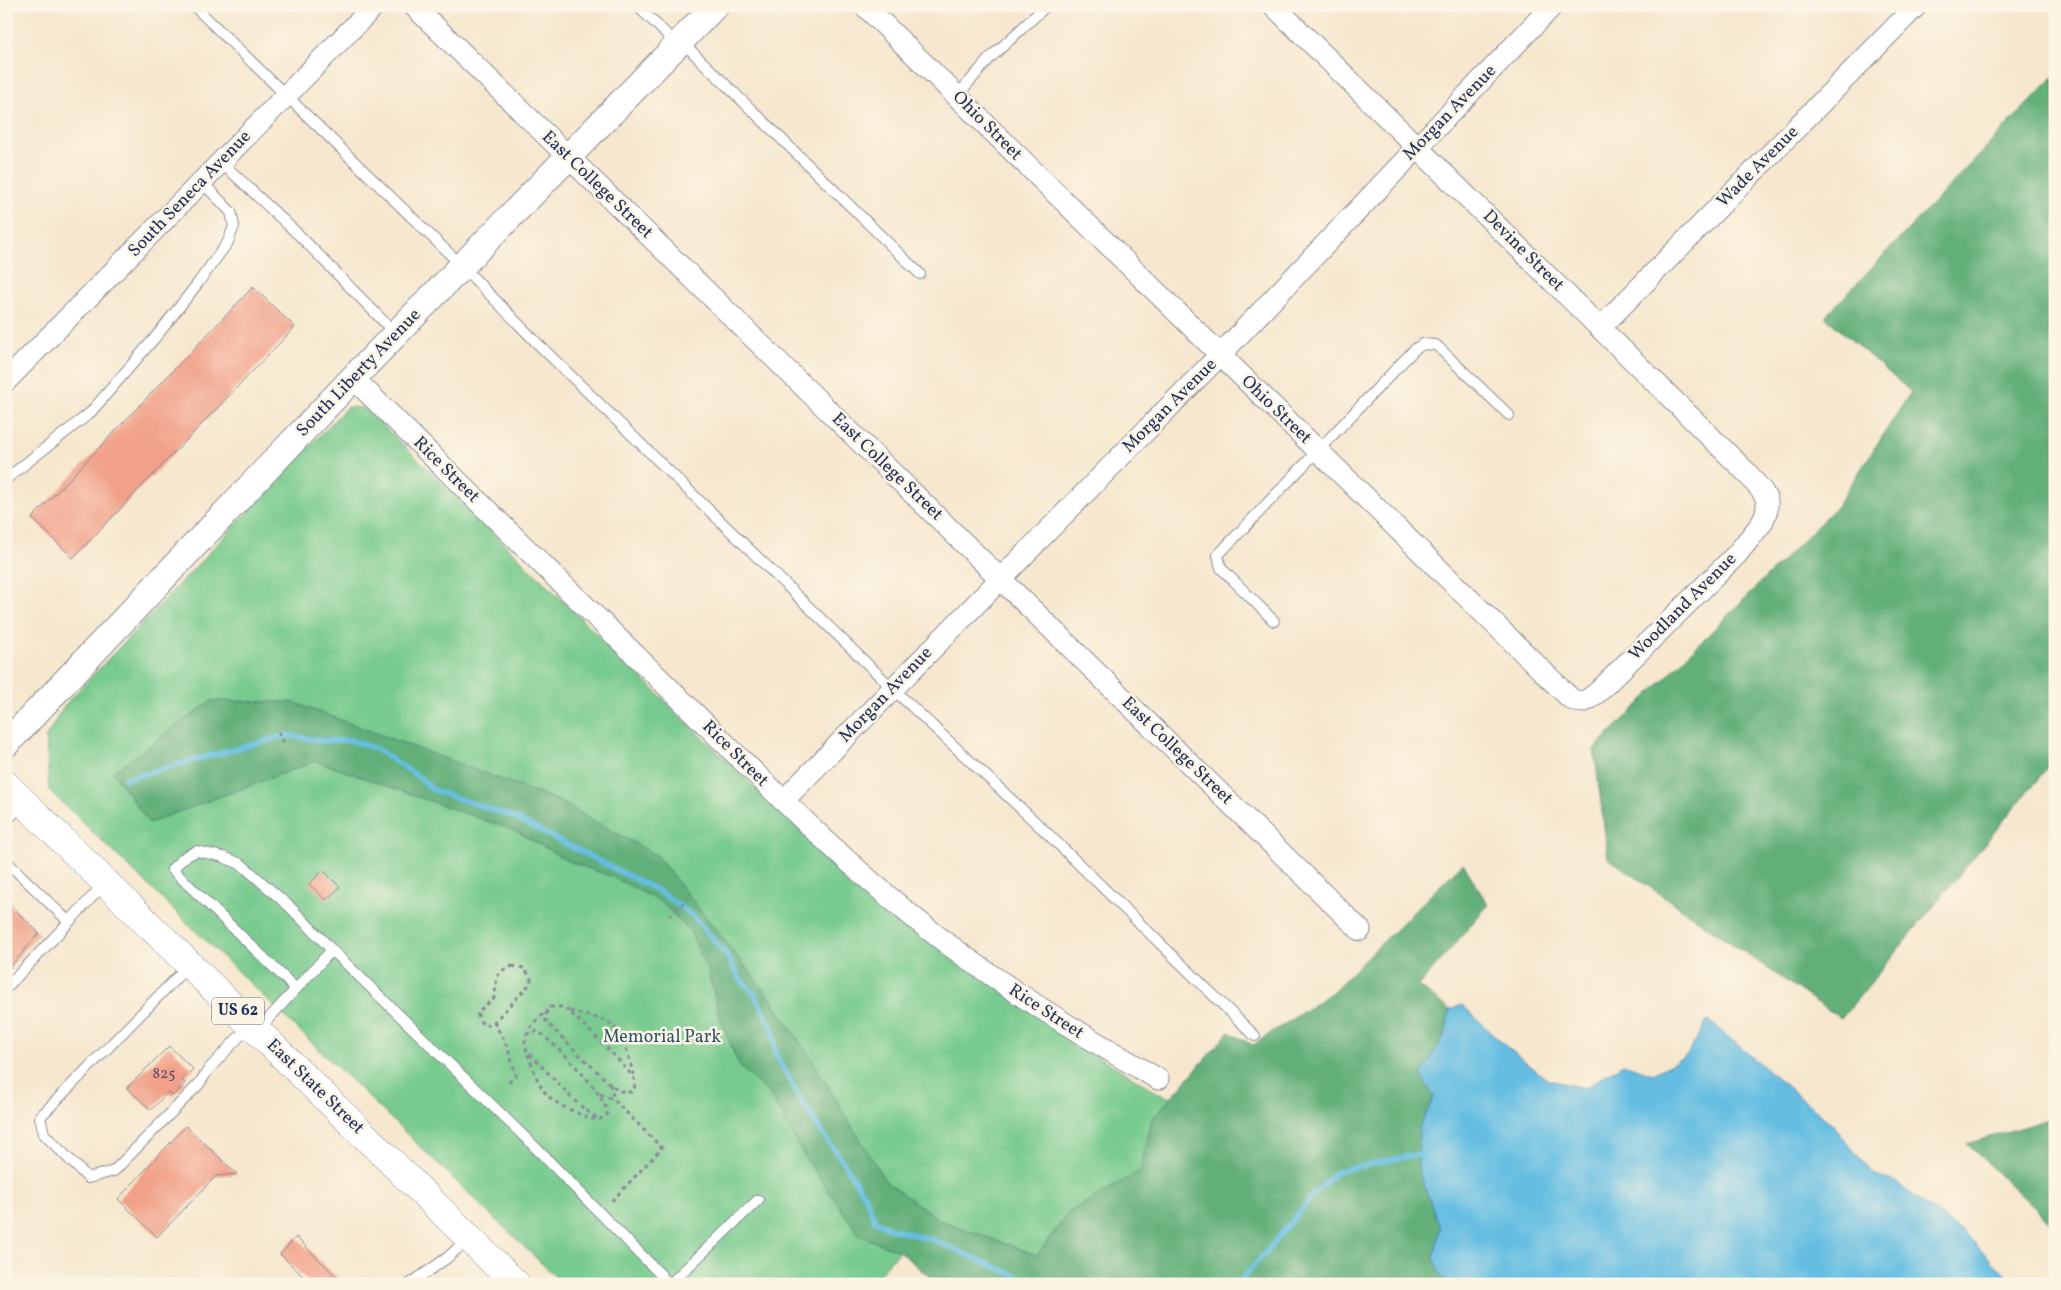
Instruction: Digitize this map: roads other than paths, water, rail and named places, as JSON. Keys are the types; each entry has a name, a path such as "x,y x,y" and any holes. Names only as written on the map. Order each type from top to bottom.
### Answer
{"highway":[{"name":"East State Street","path":"12,803 106,882 469,1237 510,1282"}],"street":[{"name":"South Seneca Avenue","path":"6,381 374,6"},
{"name":"East College Street","path":"414,6 1360,930"},
{"name":"South Liberty Avenue","path":"6,744 353,378 715,6"},
{"name":"Ohio Street","path":"865,6 1570,698 1576,702 1584,703"},
{"name":"Devine Street","path":"1274,6 1418,146 1747,473 1767,500"},
{"name":"Morgan Avenue","path":"783,801 1000,577 1220,355 1552,6"},
{"name":"Wade Avenue","path":"1600,328 1916,6"},
{"name":"Rice Street","path":"353,378 783,801 894,901 962,955 1064,1025 1158,1079"},
{"name":"Woodland Avenue","path":"1584,703 1598,692 1737,554 1762,523 1767,510 1767,500"}],"lane":[{"path":"194,6 892,688 1047,833 1255,1036"},
{"path":"637,6 679,43 920,274"},
{"path":"956,96 989,59 1046,6"},
{"path":"221,162 301,237 396,334"},
{"path":"6,479 90,413 159,333 228,242 234,226 231,212 202,182"},
{"path":"1274,621 1220,568 1218,555 1414,350 1423,344 1436,346 1509,415"},
{"path":"296,989 172,869 186,856 197,851 242,864 290,907 601,1212 669,1284 758,1200"},
{"path":"6,860 69,922"},
{"path":"6,988 106,882"},
{"path":"189,964 40,1117 44,1134 88,1178 114,1170 199,1084 209,1069 296,989 332,950"},
{"path":"410,1284 447,1258 469,1237"}],"water":[{"path":"1462,1005 1507,1047 1548,1080 1585,1088 1623,1064 1653,1074 1687,1055 1708,1020 1832,1124 1873,1174 1895,1182 1964,1233 2015,1284 1450,1284 1439,1273 1434,1258 1440,1228 1418,1169 1419,1128 1434,1097 1421,1075 1445,1035 1450,1010"}],"waterway":[{"path":"125,779 287,735 322,741 351,740 376,749 419,777 433,790 513,817 662,893 693,916 728,957 739,978 754,993 773,1031 776,1055 798,1095 867,1200 875,1221 892,1229 933,1240 1035,1284"},
{"path":"1237,1284 1316,1192 1338,1171 1419,1154 1424,1157"},
{"path":"1151,1284 1155,1282 1169,1284"}],"park label":[{"name":"Memorial Park","path":"662,1037"}]}
